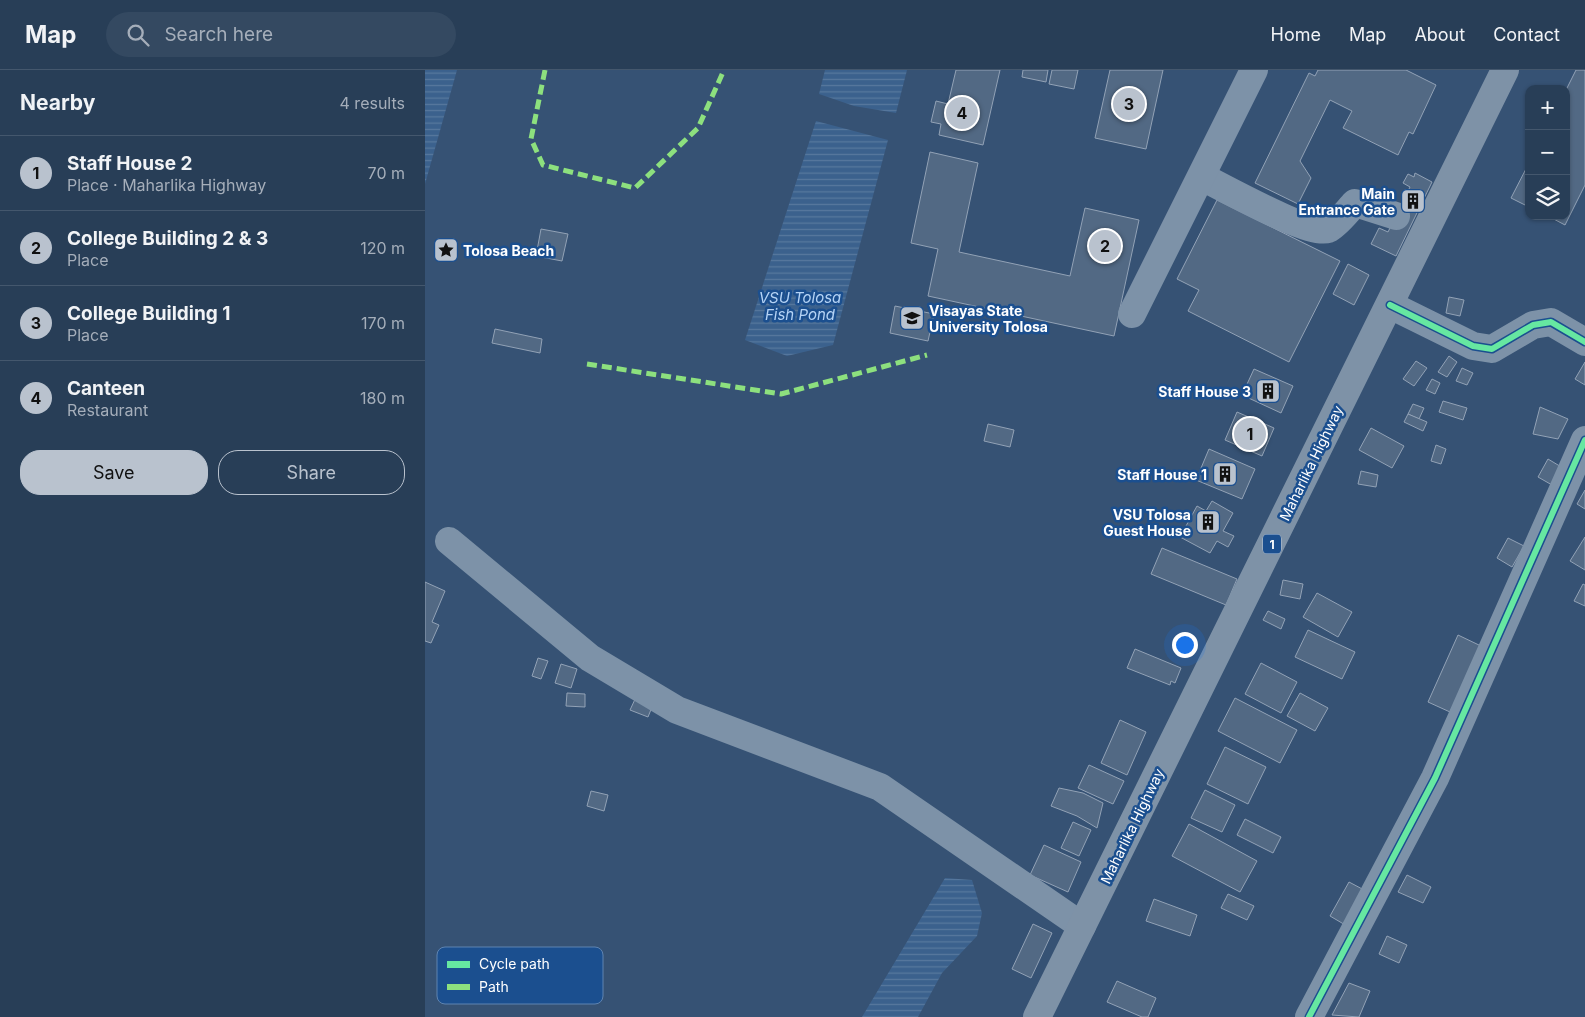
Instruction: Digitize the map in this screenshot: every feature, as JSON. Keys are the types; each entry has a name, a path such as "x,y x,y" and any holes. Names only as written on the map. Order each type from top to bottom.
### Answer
{"highway":[{"name":"Maharlika Highway","path":"1037,1017 1390,304 1411,224 1505,70"}],"street":[{"path":"1133,314 1254,70"},
{"path":"1202,177 1297,224 1319,231 1329,229 1355,203 1411,224"},
{"path":"1390,304 1473,346 1492,349 1533,325 1551,322 1585,342"},
{"path":"1309,1017 1435,778 1585,440"},
{"path":"449,541 590,658 677,710 880,786 1082,926"}],"water":[{"path":"425,70 457,70 425,184"},
{"path":"825,70 907,70 896,113 854,106 819,94"},
{"name":"VSU Tolosa Fish Pond","path":"816,121 888,140 833,345 787,356 745,340"},
{"path":"945,878 972,880 982,913 977,936 942,973 918,1017 862,1017"}],"building":[{"path":"956,70 1000,70 983,145 939,135 941,124 931,122 936,101 948,104"},
{"path":"1023,70 1048,70 1046,82 1022,77"},
{"path":"1052,70 1078,70 1074,89 1049,84"},
{"path":"1110,70 1163,70 1146,149 1095,138"},
{"path":"1318,70 1406,70 1436,85 1413,134 1409,132 1398,155 1343,128 1352,111 1330,100 1300,161 1311,178 1298,204 1255,183 1309,73 1315,76"},
{"path":"1576,70 1585,70 1585,185 1570,215 1570,85"},
{"path":"930,152 978,163 959,252 1070,276 1085,208 1139,220 1114,336 928,296 938,249 911,243"},
{"path":"1525,171 1525,205 1511,198"},
{"name":"Main Entrance Gate","path":"1415,173 1432,182 1396,256 1371,244 1379,228 1388,232 1410,187 1403,183 1408,174 1414,177"},
{"path":"1217,200 1340,261 1289,362 1188,311 1199,290 1177,279"},
{"path":"1556,220 1568,220 1565,225"},
{"path":"541,229 568,234 562,261 536,256"},
{"path":"1348,264 1369,275 1354,305 1333,294"},
{"path":"1449,297 1464,300 1460,316 1446,313"},
{"path":"895,306 934,314 928,341 890,333"},
{"path":"495,329 542,339 540,353 492,343"},
{"path":"1449,356 1457,362 1447,377 1438,372"},
{"path":"1416,361 1427,368 1414,386 1403,379"},
{"path":"1585,362 1585,385 1575,379"},
{"path":"1462,368 1473,373 1467,385 1456,381"},
{"name":"Staff House 3","path":"1254,369 1293,386 1281,413 1242,395"},
{"path":"1432,379 1440,383 1435,394 1426,390"},
{"path":"1443,401 1467,408 1463,420 1439,412"},
{"path":"1413,404 1424,408 1419,419 1408,414"},
{"path":"1540,407 1568,419 1558,439 1533,434"},
{"path":"1237,412 1274,428 1262,456 1225,440"},
{"path":"1408,414 1427,422 1423,431 1404,422"},
{"path":"988,424 1014,430 1010,447 984,441"},
{"path":"1371,428 1404,446 1392,468 1359,450"},
{"path":"1436,445 1446,449 1441,464 1431,461"},
{"name":"Staff House 1","path":"1209,449 1255,469 1242,499 1196,480"},
{"path":"1548,459 1568,471 1559,489 1538,477"},
{"path":"1361,471 1378,475 1376,487 1358,484"},
{"path":"1585,490 1585,509 1577,504"},
{"name":"VSU Tolosa Guest House","path":"1212,501 1233,513 1223,531 1234,536 1228,547 1217,541 1210,553 1180,537 1197,506 1206,511"},
{"path":"1585,537 1585,570 1570,561"},
{"path":"1508,538 1524,546 1512,567 1497,558"},
{"path":"1162,548 1237,579 1226,605 1151,574"},
{"path":"1283,580 1303,584 1300,599 1280,595"},
{"path":"425,582 445,591 432,622 439,625 431,643 425,641"},
{"path":"1583,584 1585,585 1585,606 1574,601"},
{"path":"1317,593 1352,612 1338,637 1303,617"},
{"path":"1268,611 1285,619 1281,629 1263,620"},
{"path":"1308,630 1355,652 1342,679 1295,657"},
{"path":"1458,635 1481,646 1450,712 1428,702"},
{"path":"1135,649 1181,668 1175,683 1171,681 1170,685 1127,668"},
{"path":"538,658 548,661 541,679 532,676"},
{"path":"1261,663 1297,682 1281,713 1245,694"},
{"path":"561,664 577,669 571,688 555,683"},
{"path":"567,693 585,694 585,707 566,706"},
{"path":"1300,693 1328,708 1315,731 1287,716"},
{"path":"637,695 654,702 648,717 630,710"},
{"path":"1235,698 1297,730 1280,763 1218,731"},
{"path":"1120,720 1146,732 1127,775 1101,763"},
{"path":"1225,747 1266,767 1248,804 1207,784"},
{"path":"1089,765 1124,781 1113,804 1078,788"},
{"path":"1059,788 1083,793 1103,803 1097,828 1077,816 1051,806"},
{"path":"1205,790 1235,805 1222,832 1191,818"},
{"path":"591,791 608,795 604,811 587,806"},
{"path":"1245,819 1281,837 1273,853 1237,835"},
{"path":"1073,822 1091,830 1079,856 1061,848"},
{"path":"1189,824 1257,861 1240,892 1172,856"},
{"path":"1044,845 1081,862 1068,892 1030,875"},
{"path":"1407,875 1431,887 1423,903 1398,892"},
{"path":"1349,882 1366,891 1347,926 1330,916"},
{"path":"1228,894 1254,906 1247,920 1221,908"},
{"path":"1154,899 1197,915 1190,936 1146,921"},
{"path":"1033,924 1052,933 1031,978 1012,969"},
{"path":"1387,936 1407,945 1399,963 1379,954"},
{"path":"1117,981 1156,998 1148,1017 1142,1017 1107,1002"},
{"path":"1349,983 1370,991 1359,1017 1332,1015"}],"marked path":[{"path":"545,70 531,139 543,165 635,188 698,128 724,70"},
{"path":"587,364 781,394 927,355"}],"cycle path":[{"path":"1390,305 1473,346 1492,349 1533,325 1551,322 1585,342"},
{"path":"1309,1017 1435,778 1585,440"}],"place":[{"name":"College Building 1","path":"1129,104"},
{"name":"Canteen","path":"962,113"},
{"name":"Main Entrance Gate","path":"1413,201"},
{"name":"College Building 2 & 3","path":"1105,246"},
{"name":"Tolosa Beach","path":"446,250"},
{"name":"Visayas State University Tolosa","path":"912,318"},
{"name":"Staff House 3","path":"1268,391"},
{"name":"Staff House 2","path":"1250,434"},
{"name":"Staff House 1","path":"1225,474"},
{"name":"VSU Tolosa Guest House","path":"1208,522"}]}
